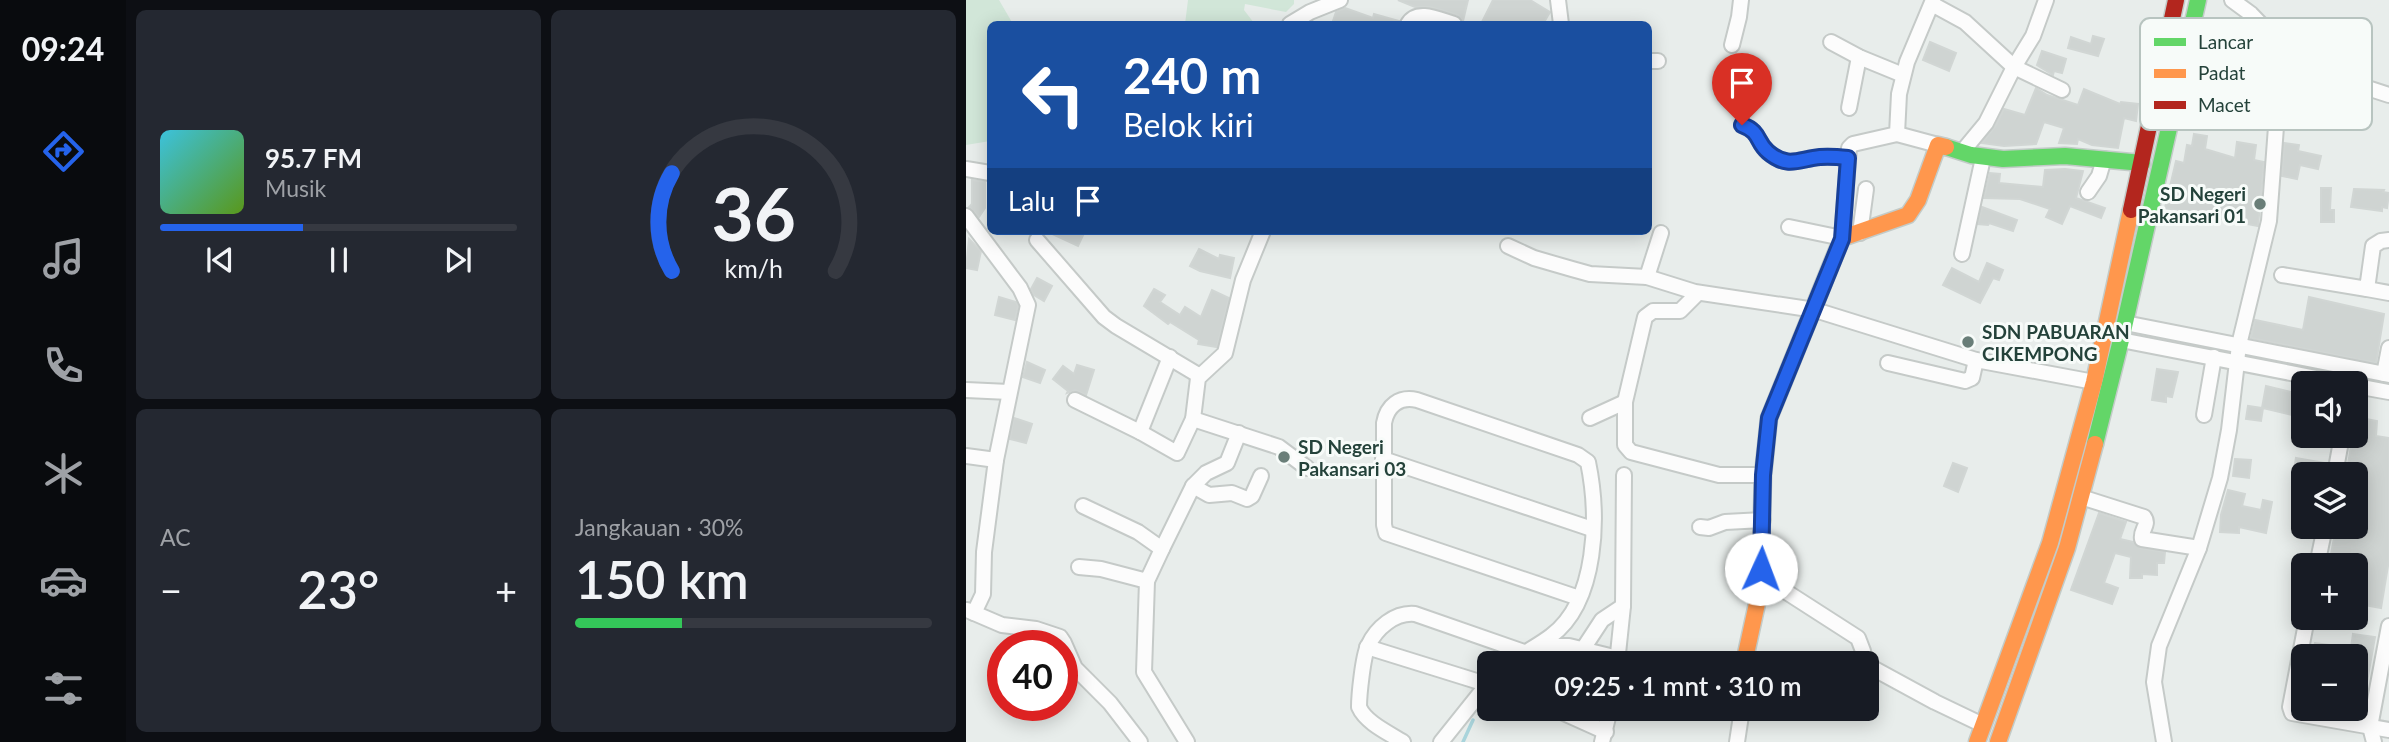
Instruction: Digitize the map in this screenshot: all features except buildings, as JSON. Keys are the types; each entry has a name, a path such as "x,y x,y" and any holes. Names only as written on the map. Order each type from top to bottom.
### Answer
{"main road":[{"path":"2172,18 2176,0"},
{"path":"2194,18 2198,0"},
{"path":"1977,742 2050,543 2094,382 2149,130"},
{"path":"1998,742 2067,548 2121,340 2169,130"},
{"path":"1747,651 1755,620 1761,569 1763,475 1769,418 1776,395 1815,310 1842,239 1901,219 1914,209 1938,145 1983,158 2014,160 2066,156 2142,163"},
{"path":"2108,320 2125,323"},
{"path":"2104,337 2121,340"}],"street":[{"path":"1295,21 1340,0"},
{"path":"1559,0 1561,21"},
{"path":"1732,45 1740,17 1741,0"},
{"path":"1962,152 1986,123 2033,36 2046,0"},
{"path":"2232,0 2255,18"},
{"path":"1897,134 1903,75 1933,2 1965,22 2014,67 2062,90"},
{"path":"1409,21 1418,15 1442,21"},
{"path":"1831,42 1903,75"},
{"path":"1849,108 1859,57"},
{"path":"2372,89 2389,95"},
{"path":"1742,125 1759,135 1764,149 1781,161 1799,163 1819,157 1848,158"},
{"path":"2164,742 2154,682 2159,646 2199,548 2220,478 2229,430 2239,345 2269,222 2276,130"},
{"path":"1789,227 1842,239 1849,148 1853,144 1897,134 1938,145"},
{"path":"1962,254 1983,158"},
{"path":"2088,192 2099,176 2104,159"},
{"path":"966,169 987,172"},
{"path":"1860,233 1866,189"},
{"path":"966,216 1020,288 1028,305 996,460 984,552 983,594 970,611 1002,625 1036,629 1060,637 1075,668 1110,703 1140,742"},
{"path":"1647,276 1661,233"},
{"path":"1075,400 1177,453 1193,419 1200,376 1225,353 1243,280 1261,235"},
{"path":"1037,240 1104,317 1200,376"},
{"path":"2367,289 2374,246 2389,240"},
{"path":"1508,246 1534,258 1581,272 1647,276 1698,293 1815,310 1976,360 2094,382"},
{"path":"2282,275 2389,293"},
{"path":"1698,293 1680,311 1653,311 1645,317 1625,402 1625,445 1631,453 1719,475 1763,475"},
{"path":"2125,323 2387,375 2389,348"},
{"path":"2121,340 2291,373"},
{"path":"1140,432 1170,357"},
{"path":"2204,415 2214,357"},
{"path":"1888,362 1965,382 1972,378 1976,360"},
{"path":"2368,388 2389,392"},
{"path":"966,390 1009,391"},
{"path":"1525,651 1551,636 1563,624 1579,598 1587,585 1592,529 1591,477 1587,459 1429,404 1406,398 1394,404 1387,412 1383,459 1386,533 1579,598"},
{"path":"1591,418 1625,402"},
{"path":"1193,419 1279,447 1307,468"},
{"path":"1185,741 1144,672 1147,581 1193,486 1206,473 1227,463 1239,433"},
{"path":"966,456 996,460"},
{"path":"1383,459 1592,529"},
{"path":"1618,651 1623,606 1624,475"},
{"path":"1193,486 1209,495 1232,493 1247,499 1252,496 1261,476"},
{"path":"2081,497 2144,517 2146,521 2142,539 2199,548"},
{"path":"1083,506 1138,531 1162,550"},
{"path":"1700,527 1709,528 1725,522 1763,520"},
{"path":"1079,567 1101,569 1147,581"},
{"path":"1761,569 1777,578 1780,586 1788,593 1858,638 1863,651"},
{"path":"1576,647 1602,620 1623,606"},
{"path":"1403,742 1369,719 1361,711 1359,701 1367,647 1385,623 1407,613 1528,649 1552,645 1588,651"},
{"path":"2374,742 2371,727 2389,626"},
{"path":"2305,630 2290,707 2292,713 2389,731 2381,742"},
{"path":"1367,647 1477,680"},
{"path":"1879,671 1983,725"},
{"path":"1441,742 1477,697"},
{"path":"1576,721 1604,737"},
{"path":"1737,742 1740,721"}],"green space":[{"path":"966,0 999,0 1011,21 987,21 987,142 966,145"},
{"path":"1188,0 1294,0 1294,4 1286,12 1245,4 1244,10 1252,21 1185,21"}],"waterway":[{"path":"1463,742 1473,720"}],"traffic: fast":[{"path":"2194,18 2198,0"},
{"path":"2095,444 2169,130"},
{"path":"1946,147 1971,155 2003,159 2065,156 2142,163"}],"traffic: slow":[{"path":"1747,651 1760,590 1763,475 1769,418 1842,238 1908,215 1918,200 1938,145 1946,147"},
{"path":"1977,742 2050,543 2094,382 2131,210"},
{"path":"1998,742 2067,548 2095,444"}],"traffic: jam":[{"path":"2172,18 2176,0"},
{"path":"2131,210 2148,130"}],"place":[{"name":"SD Negeri Pakansari 01","path":"2260,204"},
{"name":"SDN PABUARAN CIKEMPONG","path":"1968,342"},
{"name":"SD Negeri Pakansari 03","path":"1284,457"}],"route":[{"path":"1742,125 1759,135 1764,149 1781,161 1799,163 1819,157 1848,158 1842,239 1815,310 1776,395 1769,418 1763,475 1761,569"}]}
